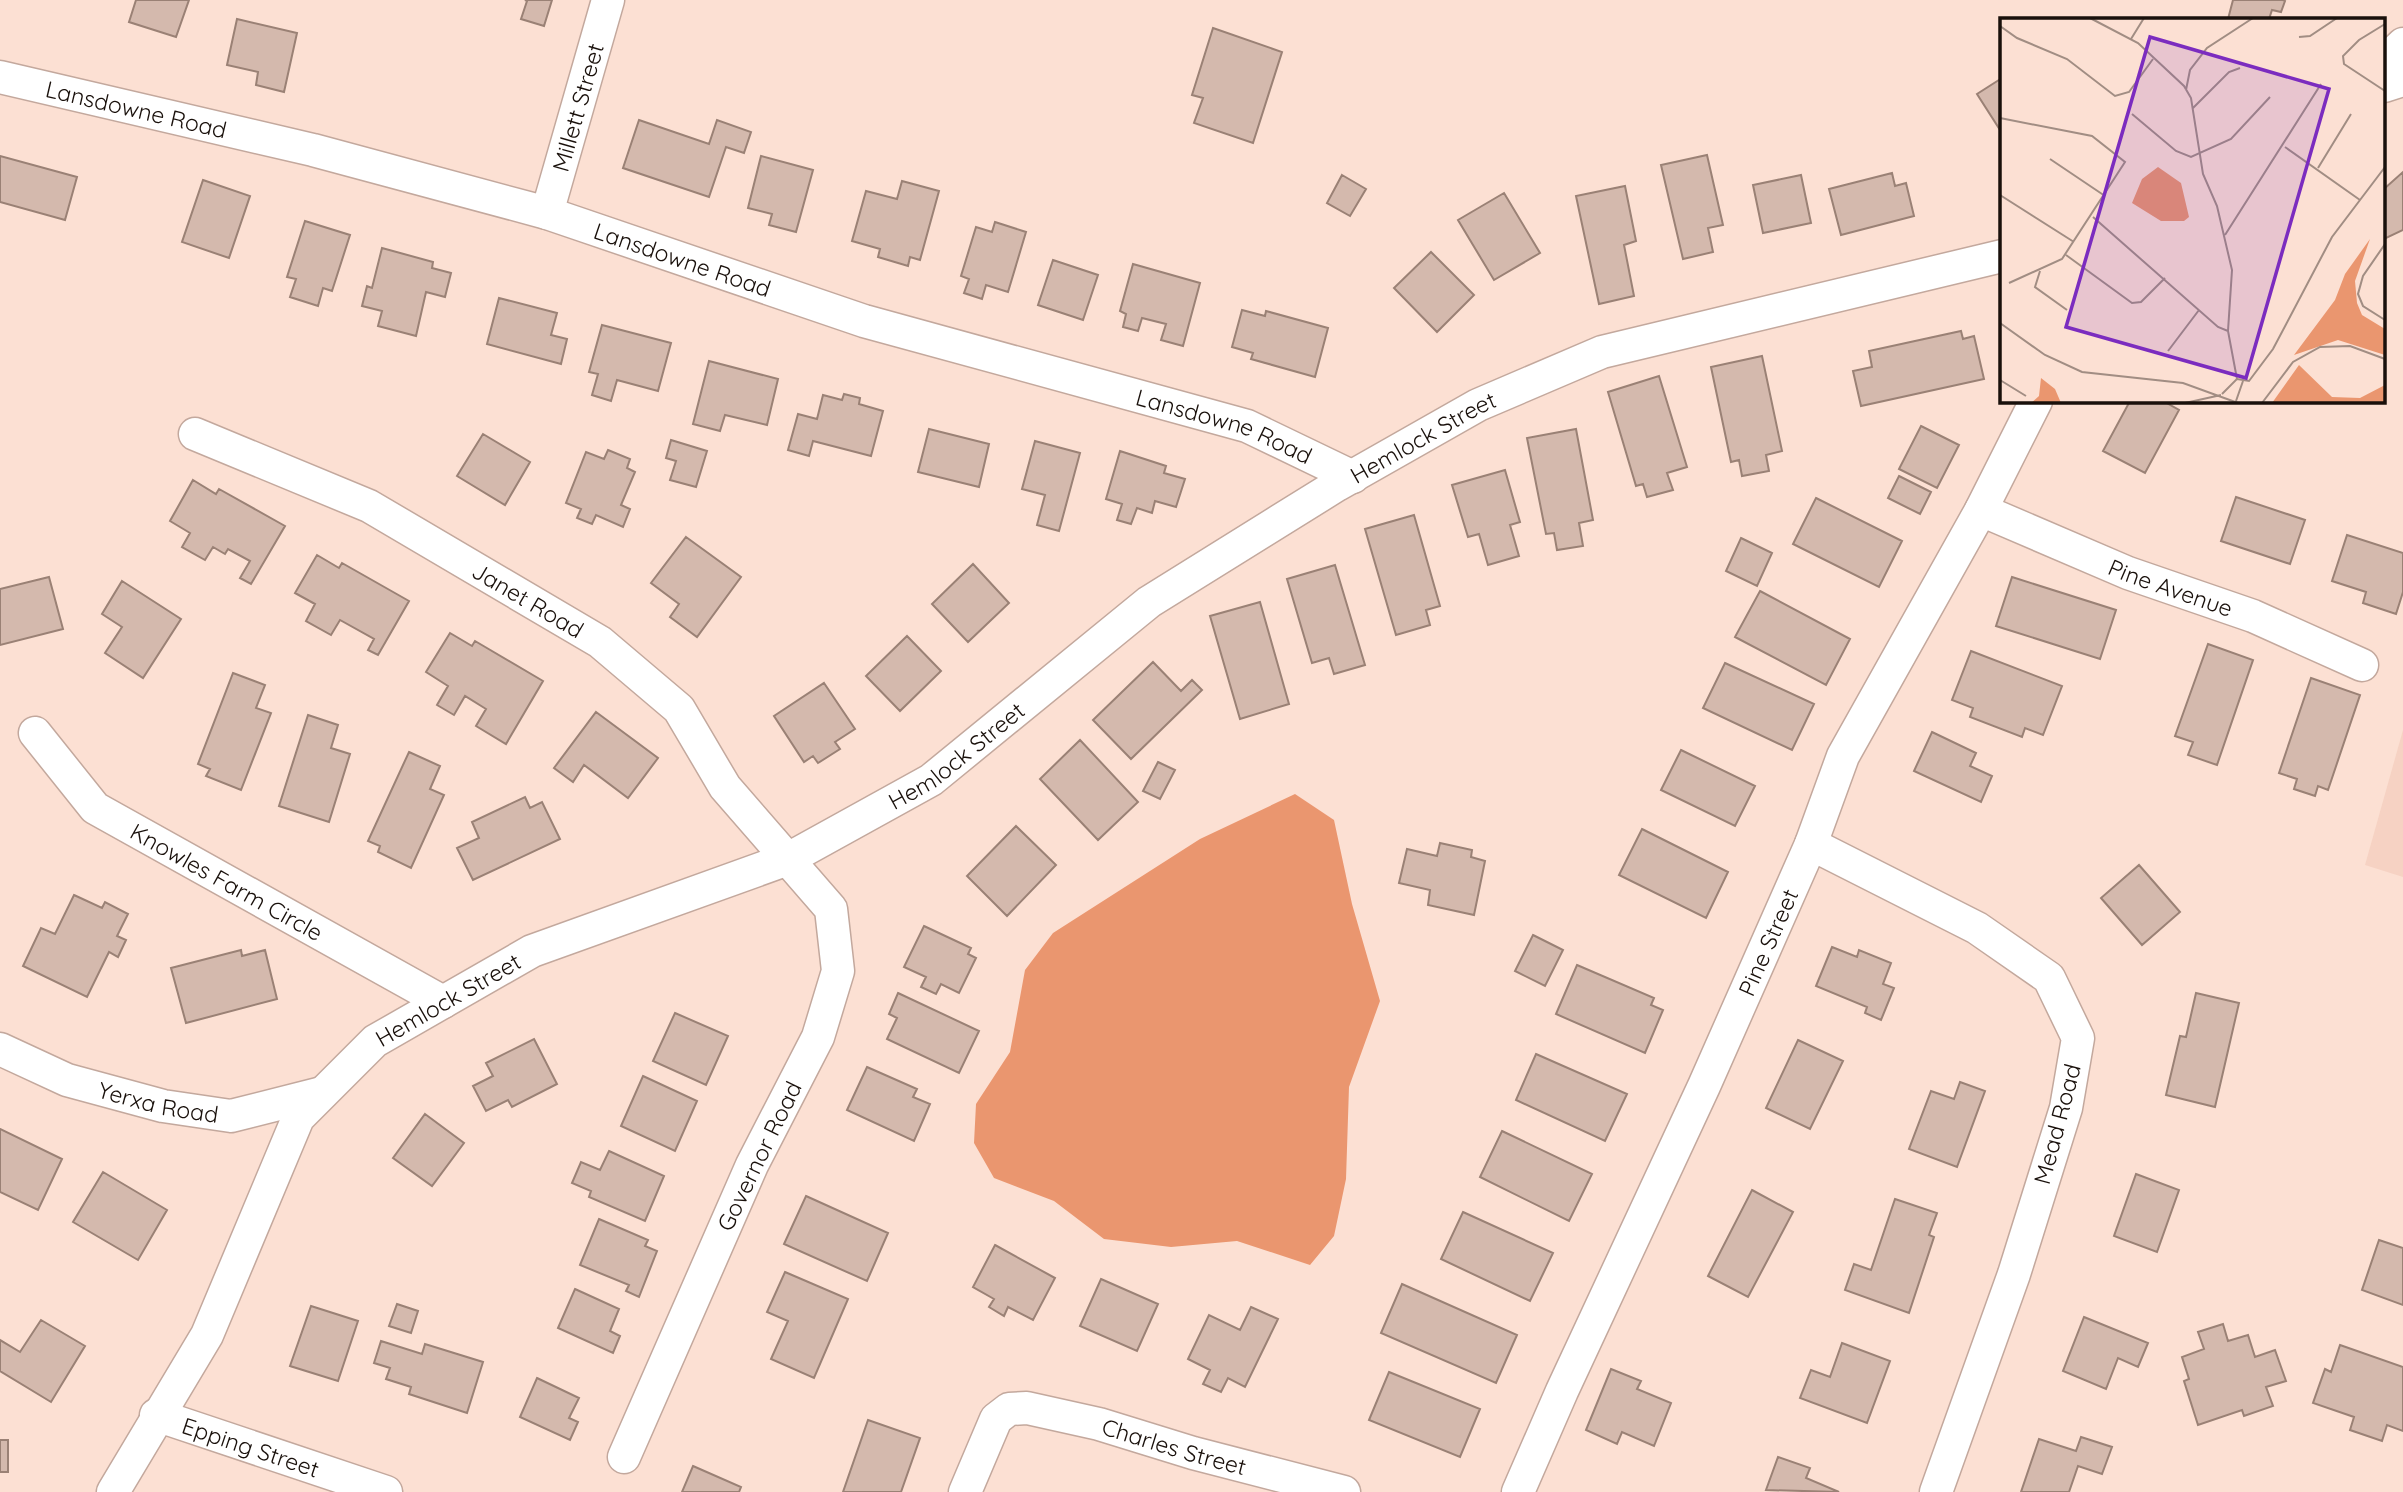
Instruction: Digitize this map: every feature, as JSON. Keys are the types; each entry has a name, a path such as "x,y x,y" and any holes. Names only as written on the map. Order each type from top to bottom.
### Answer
{"street":[{"name":"Millett Street","path":"547,213 608,0"},
{"path":"2386,60 2403,44"},
{"name":"Lansdowne Road","path":"0,77 313,150 547,213 864,321 1247,426 1353,477"},
{"path":"2386,85 2403,80"},
{"name":"Hemlock Street","path":"113,1492 156,1415 207,1335 298,1118 375,1041 532,951 788,859 931,780 1149,602 1353,477 1478,405 1602,352 2000,256"},
{"name":"Pine Street","path":"1518,1492 1811,844 1843,756 1981,510 2035,402"},
{"name":"Janet Road","path":"195,433 369,506 600,642 679,709 725,788 788,859"},
{"name":"Pine Avenue","path":"1981,510 2128,573 2253,616 2362,665"},
{"name":"Knowles Farm Circle","path":"35,733 95,808 443,1002"},
{"name":"Mead Road","path":"1811,844 1977,928 2049,978 2078,1038 2066,1108 2014,1274 1936,1492"},
{"name":"Governor Road","path":"624,1457 752,1165 818,1037 838,971 831,909 788,859"},
{"name":"Yerxa Road","path":"0,1049 66,1080 163,1106 231,1116 323,1093"},
{"name":"Charles Street","path":"965,1492 989,1429 1004,1412 1015,1408 1038,1409 1312,1488 1344,1492"},
{"name":"Epping Street","path":"156,1415 386,1492"}],"shaded area":[{"path":"2403,730 2403,877 2365,865"},
{"path":"1295,794 1334,820 1352,904 1380,1001 1349,1087 1346,1179 1334,1236 1310,1265 1237,1241 1171,1247 1104,1239 1054,1201 994,1178 974,1143 976,1104 1010,1052 1025,970 1053,933 1200,839"}],"building":[{"path":"136,0 189,0 176,37 129,22"},
{"path":"525,0 552,0 544,26 521,19 527,1"},
{"path":"2233,0 2285,1 2281,12 2272,10 2269,18 2228,18"},
{"path":"237,19 297,33 284,92 256,85 258,72 227,65"},
{"path":"1213,28 1282,52 1253,143 1194,123 1203,98 1192,95"},
{"path":"2000,79 2000,130 1977,94"},
{"path":"639,120 709,144 717,120 751,132 744,153 726,147 709,197 623,168"},
{"path":"1707,155 1723,225 1708,228 1713,252 1683,259 1661,165"},
{"path":"0,156 77,177 65,220 0,202"},
{"path":"761,156 813,170 796,232 769,225 772,214 748,208"},
{"path":"2403,172 2403,230 2386,238 2386,187"},
{"path":"1892,173 1895,186 1906,183 1914,216 1841,235 1829,189"},
{"path":"1342,175 1366,189 1350,216 1327,203"},
{"path":"1801,175 1811,223 1763,233 1753,185"},
{"path":"203,180 250,196 229,258 182,242"},
{"path":"902,181 939,191 920,260 910,257 908,266 878,257 880,249 852,241 866,191 897,199"},
{"path":"1625,186 1636,241 1624,245 1634,296 1599,304 1576,196"},
{"path":"1504,193 1540,253 1494,280 1458,220"},
{"path":"305,221 350,235 332,291 323,288 318,306 290,297 296,279 287,277"},
{"path":"995,222 1026,232 1008,292 986,285 982,299 964,293 969,279 961,276 976,227 992,232"},
{"path":"382,248 433,262 432,268 451,273 445,297 426,292 416,336 378,326 382,311 362,306 367,286 372,288"},
{"path":"1431,252 1474,295 1437,332 1394,288"},
{"path":"1053,260 1098,275 1083,320 1038,305"},
{"path":"1133,264 1200,283 1183,346 1161,340 1166,324 1142,318 1138,331 1123,327 1126,314 1120,311"},
{"path":"499,298 557,313 551,335 567,339 561,364 487,344"},
{"path":"1242,310 1265,316 1266,311 1328,328 1315,377 1251,359 1253,353 1232,347"},
{"path":"602,325 671,343 658,391 617,380 611,401 592,395 598,374 589,372"},
{"path":"1961,331 1963,339 1974,336 1984,379 1861,406 1853,371 1872,367 1869,351"},
{"path":"1762,356 1782,451 1766,455 1769,471 1742,476 1739,460 1731,462 1711,367"},
{"path":"709,361 778,379 767,425 725,415 720,431 693,424"},
{"path":"1659,376 1687,467 1667,473 1673,490 1647,497 1643,484 1636,486 1608,392"},
{"path":"844,394 860,398 859,404 883,411 871,456 813,441 809,456 788,450 798,414 817,419 823,395 842,400"},
{"path":"2129,402 2165,402 2179,410 2145,473 2103,451"},
{"path":"1921,426 1959,445 1937,488 1899,469"},
{"path":"929,429 989,444 979,487 918,472"},
{"path":"1576,429 1593,520 1579,523 1583,546 1557,550 1554,533 1546,534 1527,438"},
{"path":"483,434 530,462 505,505 457,476"},
{"path":"671,440 707,451 696,487 670,480 676,461 666,458"},
{"path":"1035,441 1080,453 1059,531 1037,525 1045,495 1022,489"},
{"path":"608,450 630,459 627,468 635,472 621,505 630,509 623,527 596,515 592,524 577,518 581,509 566,503 586,452 604,459"},
{"path":"1120,451 1166,466 1164,473 1185,479 1176,507 1155,501 1152,513 1137,508 1131,524 1117,520 1122,504 1106,499"},
{"path":"1505,470 1520,522 1510,525 1519,556 1488,565 1479,534 1468,537 1452,485"},
{"path":"1899,476 1931,492 1920,514 1888,498"},
{"path":"193,480 216,494 219,489 285,526 251,584 240,578 250,561 228,549 225,554 213,547 205,560 182,547 190,533 170,521"},
{"path":"2236,497 2305,520 2290,564 2221,541"},
{"path":"1816,498 1902,541 1879,587 1793,544"},
{"path":"1414,515 1440,606 1426,610 1430,625 1396,635 1365,529"},
{"path":"2347,535 2403,553 2403,592 2396,614 2363,603 2366,592 2332,581"},
{"path":"686,537 741,577 697,637 670,617 679,604 651,583"},
{"path":"1741,538 1772,553 1757,586 1726,571"},
{"path":"317,555 339,568 342,563 409,601 378,655 368,650 374,639 340,620 331,635 306,621 315,604 295,593"},
{"path":"973,564 1009,603 968,642 932,604"},
{"path":"1335,565 1365,665 1334,674 1329,658 1312,663 1287,579"},
{"path":"49,577 63,629 0,645 0,589"},
{"path":"2012,577 2116,610 2100,659 1996,626"},
{"path":"122,581 181,619 143,678 105,653 122,627 102,614"},
{"path":"1760,591 1850,639 1826,685 1735,637"},
{"path":"1260,602 1289,704 1240,719 1210,616"},
{"path":"450,633 472,646 475,641 543,681 506,744 476,726 486,709 465,696 454,715 437,705 448,686 426,672"},
{"path":"907,636 941,671 900,711 866,676"},
{"path":"2208,644 2253,660 2217,765 2188,755 2193,742 2175,736"},
{"path":"1971,651 2062,686 2043,735 2025,728 2022,737 1970,717 1973,708 1952,700"},
{"path":"1153,662 1181,691 1192,680 1202,690 1131,759 1093,720"},
{"path":"1725,663 1814,704 1792,750 1703,708"},
{"path":"233,673 265,685 256,708 271,713 241,790 206,776 210,769 198,764"},
{"path":"2311,678 2360,695 2328,790 2318,786 2315,796 2294,789 2297,779 2279,773"},
{"path":"824,683 855,729 835,742 840,749 818,763 813,756 804,762 774,716"},
{"path":"596,712 658,758 628,798 584,765 573,782 554,768"},
{"path":"308,715 338,725 331,748 350,754 329,822 279,806"},
{"path":"1932,732 1976,753 1970,766 1992,776 1981,802 1914,771"},
{"path":"1080,740 1138,802 1098,840 1040,779"},
{"path":"1681,750 1755,786 1735,826 1661,790"},
{"path":"409,752 440,766 430,789 444,795 411,868 378,852 380,846 368,841"},
{"path":"1158,762 1175,770 1160,799 1143,791"},
{"path":"525,797 530,808 542,802 560,839 473,880 457,848 479,838 472,822"},
{"path":"1016,826 1056,865 1007,916 967,876"},
{"path":"1642,829 1728,872 1706,918 1619,875"},
{"path":"1440,843 1472,850 1471,857 1485,861 1474,915 1428,905 1430,890 1399,883 1407,849 1437,856"},
{"path":"2139,865 2180,912 2142,945 2101,898"},
{"path":"74,895 102,908 105,902 128,914 117,936 126,940 118,957 109,952 87,997 23,966 41,928 55,934"},
{"path":"924,926 971,948 968,954 976,958 959,993 941,984 936,994 921,987 926,977 904,967"},
{"path":"1533,935 1563,950 1545,986 1515,971"},
{"path":"1832,947 1857,957 1859,950 1891,963 1883,984 1894,988 1881,1020 1865,1013 1867,1007 1816,986"},
{"path":"241,950 242,956 265,950 277,999 186,1023 171,968"},
{"path":"1577,965 1654,998 1651,1005 1663,1010 1645,1053 1556,1014"},
{"path":"898,993 979,1031 959,1073 887,1039 897,1018 889,1014"},
{"path":"2196,993 2239,1003 2215,1107 2166,1095 2180,1036 2186,1037"},
{"path":"675,1013 728,1036 706,1085 653,1061"},
{"path":"534,1039 557,1084 512,1107 508,1100 486,1111 473,1086 493,1076 486,1063"},
{"path":"1798,1040 1843,1061 1810,1129 1766,1108"},
{"path":"1536,1054 1627,1094 1605,1141 1516,1100"},
{"path":"867,1067 917,1089 913,1097 930,1104 914,1141 847,1110"},
{"path":"643,1076 697,1101 675,1151 621,1126"},
{"path":"1960,1082 1985,1091 1957,1167 1909,1149 1931,1091 1954,1099"},
{"path":"425,1114 464,1143 432,1186 393,1158"},
{"path":"0,1129 62,1159 38,1210 0,1192"},
{"path":"1502,1131 1592,1174 1569,1221 1480,1177"},
{"path":"609,1151 664,1176 645,1221 589,1197 591,1191 572,1183 581,1162 600,1170"},
{"path":"103,1172 167,1210 138,1260 73,1222"},
{"path":"2136,1174 2179,1190 2157,1252 2114,1236"},
{"path":"1752,1190 1793,1212 1748,1297 1708,1276"},
{"path":"806,1196 888,1233 867,1281 784,1244"},
{"path":"1895,1199 1937,1213 1929,1235 1934,1237 1909,1313 1845,1290 1854,1264 1871,1270"},
{"path":"1463,1212 1553,1253 1530,1301 1441,1259"},
{"path":"599,1219 648,1240 645,1246 657,1251 639,1297 626,1291 629,1285 580,1265"},
{"path":"2379,1240 2403,1248 2403,1305 2362,1290"},
{"path":"995,1245 1055,1278 1033,1320 1008,1307 1004,1316 989,1307 994,1299 973,1287"},
{"path":"785,1272 848,1299 814,1378 771,1359 788,1321 767,1312"},
{"path":"1101,1279 1158,1304 1137,1351 1080,1326"},
{"path":"1402,1284 1517,1335 1496,1383 1381,1333"},
{"path":"575,1289 619,1309 610,1331 620,1336 613,1353 558,1328"},
{"path":"397,1304 418,1311 411,1333 389,1326"},
{"path":"311,1306 358,1321 338,1381 290,1366"},
{"path":"1251,1307 1278,1319 1245,1387 1228,1378 1221,1392 1203,1384 1210,1370 1188,1359 1209,1315 1240,1330"},
{"path":"2084,1317 2148,1343 2138,1367 2118,1358 2106,1389 2063,1371"},
{"path":"41,1320 85,1346 51,1402 0,1371 0,1340 20,1352"},
{"path":"2223,1324 2228,1341 2248,1335 2255,1357 2275,1350 2286,1381 2266,1387 2273,1406 2244,1416 2242,1410 2198,1425 2184,1381 2189,1379 2182,1357 2204,1349 2198,1332"},
{"path":"381,1341 422,1354 425,1344 483,1362 467,1413 409,1394 411,1387 386,1379 390,1368 374,1363"},
{"path":"1842,1343 1890,1361 1867,1423 1800,1398 1811,1370 1830,1377"},
{"path":"2340,1345 2403,1367 2403,1431 2387,1425 2382,1441 2350,1430 2354,1417 2313,1403 2325,1369 2331,1372"},
{"path":"1611,1369 1641,1381 1637,1389 1671,1403 1654,1446 1622,1432 1617,1444 1586,1430"},
{"path":"1389,1372 1480,1409 1460,1457 1369,1420"},
{"path":"537,1378 579,1398 569,1418 578,1422 570,1440 520,1417"},
{"path":"868,1420 920,1438 901,1492 843,1492"},
{"path":"2081,1437 2112,1447 2102,1474 2078,1466 2069,1492 2021,1492 2039,1439 2076,1451"},
{"path":"0,1440 8,1440 8,1472 0,1472"},
{"path":"1778,1457 1810,1468 1806,1478 1839,1492 1766,1490"},
{"path":"693,1466 741,1487 739,1492 682,1492"}]}
